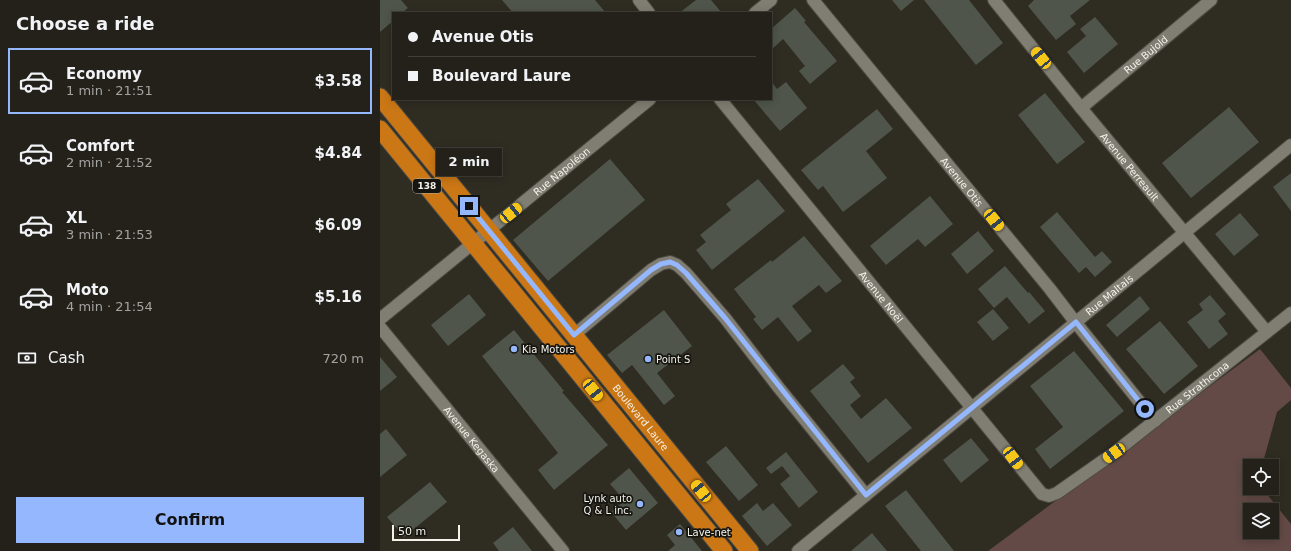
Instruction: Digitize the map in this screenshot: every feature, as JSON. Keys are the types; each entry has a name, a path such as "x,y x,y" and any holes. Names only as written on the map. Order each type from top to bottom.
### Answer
{"highway":[{"name":"Boulevard Laure","path":"380,97 750,551"},
{"name":"Boulevard Laure","path":"380,129 724,551"}],"street":[{"path":"639,0 648,12"},
{"path":"756,12 771,0"},
{"name":"Avenue Otis","path":"813,0 1050,289 1155,421"},
{"name":"Rue Bujold","path":"1081,108 1211,0"},
{"name":"Avenue Perreault","path":"997,1 1081,108 1267,332"},
{"name":"Rue Napoléon","path":"380,319 649,100"},
{"name":"Avenue Noël","path":"721,100 1042,494"},
{"name":"Rue Maltais","path":"798,551 1291,145"},
{"path":"574,335 651,270 661,264 670,262 677,265 725,318 784,394 866,495"},
{"name":"Rue Strathcona","path":"1042,494 1049,496 1057,493 1114,453 1291,313"},
{"name":"Avenue Kegaska","path":"380,327 564,551"}],"shaded area":[{"path":"1260,349 1291,388 1291,400 1277,412 1264,459 1243,459 1243,495 1268,495 1274,503 1243,503 1243,539 1279,539 1279,509 1291,524 1291,551 988,551"}],"building":[{"path":"380,0 401,0 408,8 403,12 392,12 392,22 380,32"},
{"path":"502,0 595,0 605,12 512,12"},
{"path":"696,0 711,0 721,12 680,12"},
{"path":"892,0 914,0 901,11"},
{"path":"924,0 969,0 1003,43 976,65"},
{"path":"1034,0 1090,0 1070,16 1076,24 1056,40 1028,6"},
{"path":"795,8 806,21 804,22 837,61 810,84 799,71 805,66 783,39 772,49 772,28"},
{"path":"1095,17 1118,44 1084,73 1067,52 1086,36 1080,29"},
{"path":"772,82 777,89 786,82 807,108 780,131 754,100 772,100"},
{"path":"1045,93 1085,142 1057,164 1018,115"},
{"path":"1229,107 1259,142 1191,198 1162,163"},
{"path":"877,109 893,129 866,151 887,178 843,212 823,186 818,190 801,170"},
{"path":"610,159 645,200 548,281 513,240"},
{"path":"1291,173 1291,211 1273,187"},
{"path":"758,179 785,211 712,270 696,250 706,242 700,235 731,210 726,204"},
{"path":"930,196 953,224 925,247 918,239 886,265 870,246"},
{"path":"1057,212 1095,257 1102,251 1112,262 1095,277 1086,267 1079,273 1040,227"},
{"path":"1240,213 1259,235 1234,256 1215,234"},
{"path":"978,231 994,251 967,274 951,254"},
{"path":"804,236 842,281 826,293 819,285 792,306 812,331 798,342 778,317 762,330 753,319 756,317 734,289 771,260 772,262"},
{"path":"1005,266 1045,311 1029,324 1007,297 994,308 978,289"},
{"path":"469,294 486,315 448,346 431,325"},
{"path":"1210,295 1226,314 1218,321 1228,334 1209,349 1187,322 1203,310 1199,304"},
{"path":"1140,296 1150,309 1117,337 1106,325"},
{"path":"993,309 1009,328 993,341 977,322"},
{"path":"664,310 692,346 657,373 675,396 664,405 632,365 622,373 607,355"},
{"path":"1160,321 1198,366 1164,394 1126,349"},
{"path":"514,330 564,391 562,392 608,445 554,490 538,470 558,453 482,356"},
{"path":"1074,351 1124,411 1050,469 1035,449 1063,427 1030,386"},
{"path":"380,357 397,377 380,391"},
{"path":"843,364 855,378 850,382 861,396 850,405 861,419 886,398 912,428 868,463 810,391"},
{"path":"386,429 407,455 380,477 380,434"},
{"path":"971,438 989,460 961,483 943,460"},
{"path":"726,446 758,485 739,501 706,462"},
{"path":"786,452 818,492 799,508 780,484 790,476 782,466 771,474 766,468"},
{"path":"629,468 658,503 626,530 611,512 625,501 610,484"},
{"path":"430,482 447,502 404,537 387,517"},
{"path":"906,490 954,551 921,551 885,506"},
{"path":"757,503 763,511 773,503 792,525 767,546 742,516"},
{"path":"680,524 702,551 668,551 675,545 667,535"},
{"path":"513,527 532,551 499,551 493,543"},
{"path":"872,533 887,551 851,551"}],"place":[{"name":"Kia Motors","path":"514,349"},
{"name":"Point S","path":"648,359"},
{"name":"Lynk auto Q & L inc.","path":"640,504"},
{"name":"Lave-net","path":"679,532"}],"route":[{"path":"469,206 574,335 651,270 661,264 670,262 677,265 686,273 725,318 779,388 866,495 1076,322 1145,409"}]}
